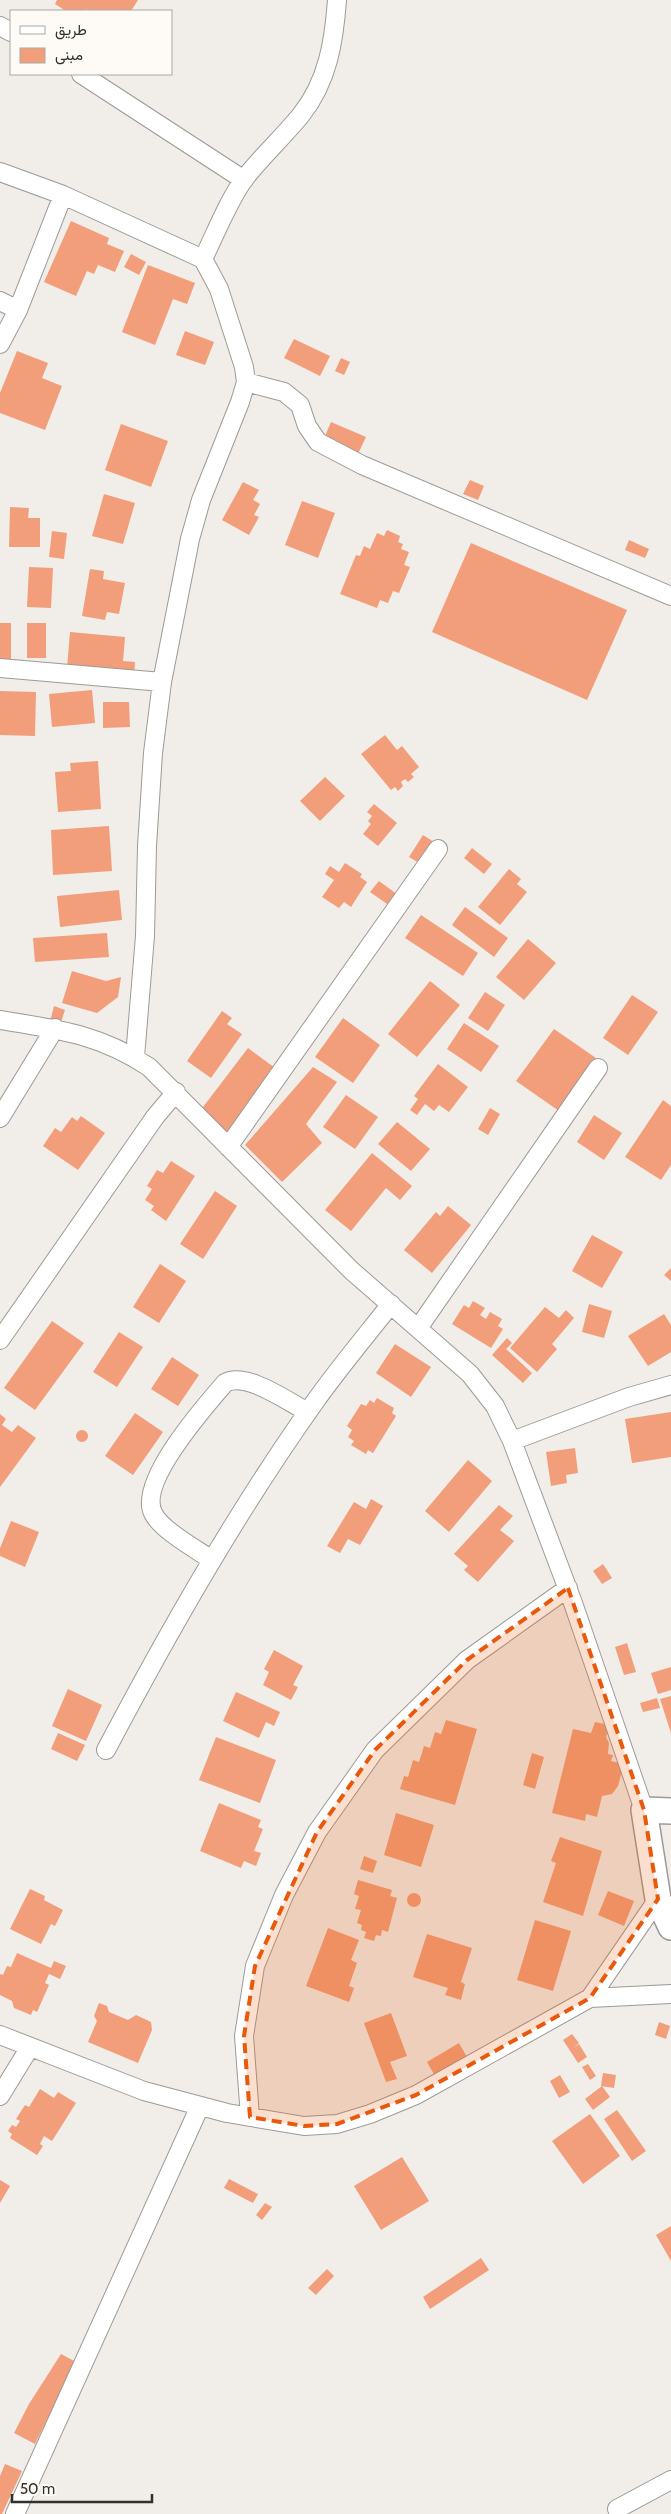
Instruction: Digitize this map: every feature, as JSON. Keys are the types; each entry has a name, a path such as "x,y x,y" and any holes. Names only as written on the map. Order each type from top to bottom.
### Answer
{"street":[{"path":"203,260 244,180 302,113 316,93 327,67 334,37 337,0"},
{"path":"83,75 244,180"},
{"path":"0,172 63,195 203,260 218,289 244,366 246,382 201,500 190,539 162,682 153,762 147,846 145,936 135,1057"},
{"path":"0,344 18,310 63,195"},
{"path":"0,301 18,310"},
{"path":"246,382 284,392 300,404 307,426 318,442 362,465 671,596"},
{"path":"0,668 162,682"},
{"path":"228,1147 438,850"},
{"path":"0,1020 55,1028 89,1036 122,1049 149,1066 352,1271 419,1327 470,1374 495,1406 512,1441 568,1588 644,1810 658,1899 671,1927"},
{"path":"0,1118 55,1028"},
{"path":"419,1327 598,1068"},
{"path":"0,1340 155,1118 176,1092"},
{"path":"106,1750 163,1642 212,1560 308,1412 390,1304"},
{"path":"212,1560 168,1529 153,1514 150,1502 158,1473 193,1420 225,1382 231,1379 254,1383 308,1412"},
{"path":"512,1441 629,1397 671,1384"},
{"path":"250,2117 244,2036 255,1966 284,1895 317,1832 375,1750 467,1660 568,1588"},
{"path":"644,1810 671,1811"},
{"path":"590,1998 658,1899"},
{"path":"0,2034 144,2091 250,2117 304,2126 337,2124 370,2114 416,2095 590,1998 671,1994"},
{"path":"0,2096 30,2047"},
{"path":"16,2514 200,2106"},
{"path":"617,2508 671,2480"}],"highlighted area":[{"path":"568,1588 644,1810 658,1899 590,1998 416,2095 337,2124 304,2126 250,2117 244,2036 255,1966 317,1832 375,1750 467,1660"}],"building":[{"path":"57,0 138,0 132,10 64,10 55,4"},
{"path":"71,221 109,238 107,244 124,251 115,272 98,265 94,274 87,271 76,296 44,282"},
{"path":"131,254 146,262 139,275 124,267"},
{"path":"148,265 195,283 187,304 173,299 155,345 122,332"},
{"path":"185,331 214,342 205,365 176,355"},
{"path":"294,339 330,356 320,376 284,358"},
{"path":"17,351 48,363 42,378 62,386 45,430 0,413 0,393"},
{"path":"341,358 350,362 344,375 335,371"},
{"path":"331,422 366,437 356,458 322,443"},
{"path":"121,424 168,441 151,487 105,470"},
{"path":"470,480 484,486 478,500 463,494"},
{"path":"243,482 259,490 253,500 260,504 254,515 259,517 249,535 222,520"},
{"path":"104,494 135,503 123,544 92,536"},
{"path":"302,501 335,513 318,558 285,545"},
{"path":"10,507 29,508 28,518 40,518 40,547 9,547"},
{"path":"387,530 400,536 398,542 403,544 401,549 409,552 404,565 410,567 399,593 393,591 388,603 380,600 377,608 340,594 356,555 360,556 364,546 370,549 377,533 384,536"},
{"path":"52,531 67,533 64,559 49,557"},
{"path":"629,540 649,549 645,558 625,550"},
{"path":"471,543 627,610 587,700 432,632"},
{"path":"29,567 53,568 51,608 27,607"},
{"path":"90,569 104,571 103,579 125,583 119,614 107,612 105,620 82,616"},
{"path":"0,623 11,623 11,659 0,659"},
{"path":"27,623 46,623 46,658 27,658"},
{"path":"70,632 125,637 123,661 135,662 134,674 67,668"},
{"path":"92,690 95,723 52,727 49,694"},
{"path":"0,691 36,692 35,736 0,735"},
{"path":"103,702 129,702 130,727 103,728"},
{"path":"385,735 397,750 402,746 419,767 411,774 414,777 408,782 405,779 401,782 403,786 398,791 395,787 391,790 361,754"},
{"path":"98,761 101,809 58,812 55,772 71,771 70,763"},
{"path":"325,777 345,796 320,821 300,801"},
{"path":"374,804 397,823 378,846 363,834 371,824 368,821 372,816 367,812"},
{"path":"109,826 112,871 53,875 51,830"},
{"path":"423,835 434,842 421,864 409,857"},
{"path":"472,848 492,864 484,874 464,858"},
{"path":"345,863 362,874 360,877 367,882 351,907 344,902 339,908 322,897 334,880 325,874 330,866 339,872"},
{"path":"509,869 521,879 517,884 527,892 500,925 478,907"},
{"path":"379,881 398,895 390,906 370,892"},
{"path":"119,890 122,920 60,927 57,896"},
{"path":"465,907 508,938 494,957 452,925"},
{"path":"421,915 478,953 463,976 405,938"},
{"path":"107,933 109,957 35,962 33,938"},
{"path":"528,939 556,963 524,1000 496,977"},
{"path":"72,971 106,981 121,977 118,997 97,1013 62,1003"},
{"path":"430,981 460,1005 417,1057 388,1034"},
{"path":"485,992 505,1005 488,1031 468,1018"},
{"path":"632,995 658,1012 628,1055 603,1038"},
{"path":"54,1006 65,1010 60,1025 50,1022"},
{"path":"222,1011 232,1018 227,1024 242,1034 211,1078 187,1061"},
{"path":"343,1018 380,1045 353,1083 315,1057"},
{"path":"464,1023 499,1046 481,1072 447,1049"},
{"path":"554,1029 596,1058 559,1111 516,1081"},
{"path":"248,1048 275,1068 227,1132 200,1111"},
{"path":"438,1064 468,1087 449,1112 439,1105 434,1111 425,1104 417,1115 410,1110 418,1099 414,1096"},
{"path":"313,1067 337,1082 306,1124 322,1143 282,1182 245,1145"},
{"path":"346,1095 378,1117 355,1149 323,1127"},
{"path":"663,1100 671,1106 671,1165 661,1180 625,1157"},
{"path":"490,1108 500,1114 488,1135 478,1129"},
{"path":"594,1115 622,1133 604,1160 577,1142"},
{"path":"81,1116 105,1133 78,1170 43,1146 55,1128 61,1132 72,1117 77,1121"},
{"path":"397,1122 430,1149 411,1171 378,1144"},
{"path":"372,1153 412,1186 400,1200 386,1188 351,1231 325,1210"},
{"path":"171,1161 195,1176 166,1221 151,1210 154,1206 145,1200 152,1189 147,1186 157,1170 163,1173"},
{"path":"215,1191 237,1206 203,1259 180,1244"},
{"path":"448,1206 471,1225 432,1273 404,1250 436,1212 440,1216"},
{"path":"592,1235 623,1252 602,1288 572,1271"},
{"path":"160,1264 186,1281 159,1323 133,1307"},
{"path":"671,1268 671,1281 664,1275"},
{"path":"473,1301 485,1308 480,1315 486,1319 490,1312 502,1319 498,1326 503,1329 491,1348 452,1324 464,1305 469,1308"},
{"path":"589,1304 612,1311 604,1338 582,1332"},
{"path":"545,1307 559,1318 566,1310 574,1318 552,1344 557,1349 537,1372 510,1348"},
{"path":"664,1314 671,1325 671,1352 648,1366 628,1336"},
{"path":"52,1321 84,1343 35,1410 4,1388"},
{"path":"119,1332 143,1347 117,1387 93,1372"},
{"path":"507,1338 512,1343 506,1349 532,1373 523,1383 492,1355"},
{"path":"395,1344 431,1367 411,1397 376,1373"},
{"path":"172,1357 199,1375 178,1406 151,1389"},
{"path":"377,1398 394,1408 392,1413 396,1416 373,1453 368,1450 366,1454 351,1445 354,1441 348,1437 352,1430 347,1426 361,1404 366,1406 370,1400 374,1403"},
{"path":"671,1412 671,1457 632,1463 625,1419"},
{"path":"135,1413 163,1432 133,1475 105,1456"},
{"path":"0,1414 6,1419 2,1425 12,1432 18,1425 36,1438 0,1487"},
{"path":"82,1430 88,1436 82,1442 76,1436"},
{"path":"575,1448 578,1473 566,1475 567,1483 551,1486 546,1452"},
{"path":"468,1460 492,1481 449,1532 425,1511"},
{"path":"371,1499 383,1506 360,1545 348,1539 340,1553 327,1546 354,1502 366,1509"},
{"path":"499,1505 513,1516 500,1530 514,1541 478,1582 464,1570 468,1566 454,1554"},
{"path":"11,1521 39,1532 25,1567 0,1556 0,1548"},
{"path":"603,1564 612,1578 602,1584 593,1571"},
{"path":"627,1643 636,1672 624,1675 615,1647"},
{"path":"274,1650 303,1666 293,1685 298,1687 291,1700 263,1685 269,1672 264,1669"},
{"path":"671,1667 671,1690 658,1694 651,1673"},
{"path":"68,1689 102,1705 86,1741 52,1726"},
{"path":"236,1692 280,1712 274,1726 266,1722 259,1738 223,1721"},
{"path":"671,1696 671,1733 660,1699"},
{"path":"657,1698 660,1708 643,1712 640,1703"},
{"path":"446,1720 477,1729 455,1805 400,1789 404,1776 408,1777 413,1760 419,1762 424,1746 430,1748 435,1732 441,1734"},
{"path":"595,1722 610,1725 606,1737 609,1743 608,1754 613,1755 611,1761 624,1764 618,1786 612,1794 602,1796 597,1817 586,1814 585,1821 552,1813 573,1729 591,1733"},
{"path":"58,1733 85,1745 77,1761 51,1749"},
{"path":"216,1737 276,1760 260,1803 199,1780"},
{"path":"532,1753 544,1757 535,1789 523,1785"},
{"path":"219,1803 261,1820 258,1827 263,1829 254,1851 261,1853 256,1866 244,1861 241,1868 200,1851"},
{"path":"396,1813 434,1825 421,1867 384,1855"},
{"path":"560,1837 602,1851 583,1916 543,1902 556,1863 551,1861"},
{"path":"364,1856 377,1861 373,1873 360,1869"},
{"path":"358,1880 392,1890 390,1896 397,1898 388,1932 382,1930 381,1936 376,1935 374,1941 364,1938 366,1932 361,1930 362,1925 357,1923 361,1910 355,1909 359,1896 354,1894"},
{"path":"30,1889 45,1896 44,1900 63,1910 55,1926 51,1924 41,1944 10,1929"},
{"path":"608,1891 634,1901 624,1926 598,1915"},
{"path":"411,1893 417,1893 421,1900 417,1907 411,1907 407,1903 407,1897"},
{"path":"535,1920 571,1931 553,1991 517,1980"},
{"path":"328,1928 359,1940 351,1960 357,1963 349,1986 354,1988 349,2002 306,1986"},
{"path":"427,1934 472,1948 461,1982 465,1984 461,2000 445,1995 448,1988 413,1977"},
{"path":"17,1953 51,1968 54,1961 66,1966 60,1979 49,1974 45,1983 49,1985 37,2012 33,2010 31,2015 14,2008 12,2001 0,1995 0,1974 3,1975 7,1966 11,1967"},
{"path":"99,2003 107,2006 109,2012 128,2020 136,2015 151,2022 152,2030 138,2063 88,2042 97,2021 94,2016"},
{"path":"391,2013 407,2056 390,2062 397,2079 386,2082 364,2023"},
{"path":"659,2022 670,2026 666,2039 655,2035"},
{"path":"572,2034 579,2043 573,2048 579,2044 587,2057 578,2063 563,2040"},
{"path":"459,2043 467,2057 435,2076 427,2062"},
{"path":"588,2064 596,2076 590,2080 582,2067"},
{"path":"603,2073 616,2075 614,2088 601,2086"},
{"path":"560,2075 570,2092 559,2098 550,2081"},
{"path":"602,2086 610,2097 593,2110 585,2099"},
{"path":"40,2089 54,2098 58,2092 76,2103 52,2141 44,2136 40,2144 43,2146 37,2155 10,2138 12,2134 8,2131 12,2125 16,2127 20,2121 16,2119 25,2105 29,2107"},
{"path":"617,2110 646,2151 632,2161 604,2119"},
{"path":"590,2114 620,2156 583,2184 552,2141"},
{"path":"402,2157 429,2201 381,2230 354,2186"},
{"path":"229,2179 258,2194 253,2203 224,2188"},
{"path":"0,2180 10,2186 0,2203"},
{"path":"265,2203 272,2207 262,2220 256,2215"},
{"path":"671,2226 671,2261 656,2235"},
{"path":"481,2258 489,2270 430,2309 423,2297"},
{"path":"327,2269 334,2276 316,2295 308,2288"},
{"path":"61,2354 76,2362 35,2444 14,2433 29,2404"},
{"path":"5,2464 22,2471 2,2514 0,2514 0,2476"}]}
